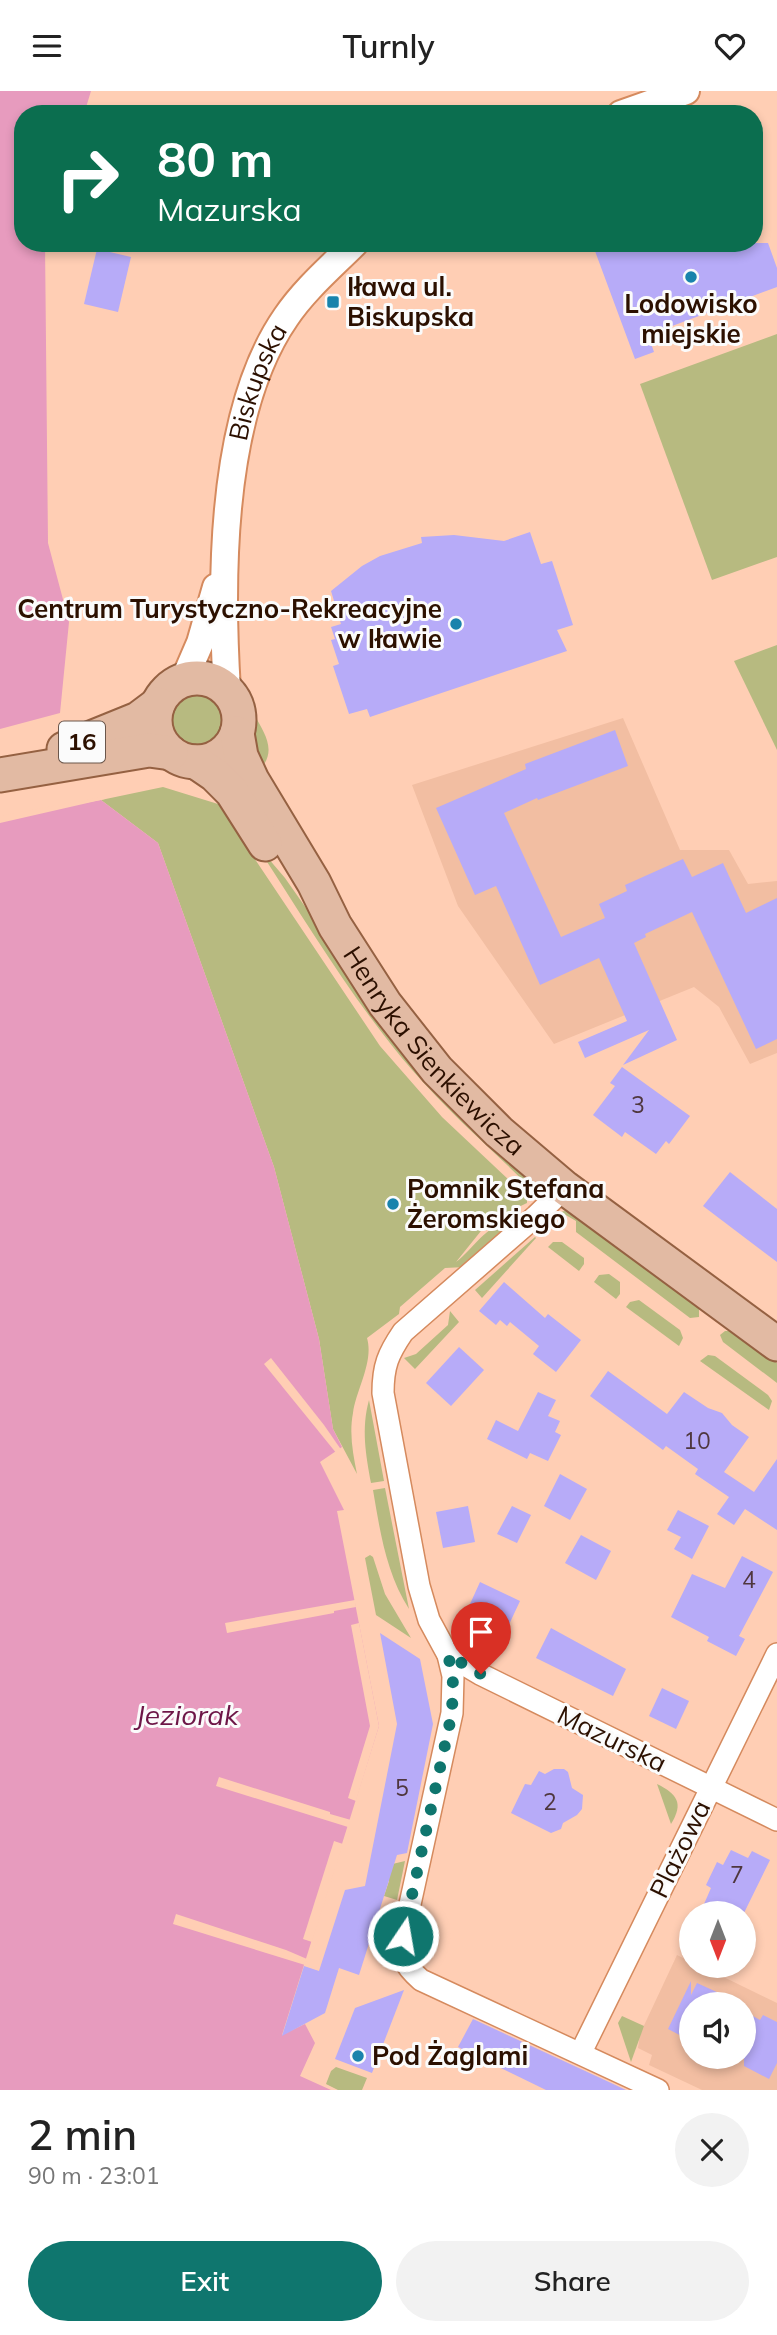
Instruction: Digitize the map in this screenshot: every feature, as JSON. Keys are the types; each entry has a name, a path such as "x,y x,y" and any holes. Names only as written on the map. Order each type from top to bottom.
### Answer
{"main road":[{"path":"184,680 202,678 220,684 227,690 237,705 237,733"},
{"name":"16","path":"2,774 138,719 158,704 169,688 184,680"},
{"path":"158,704 155,721 159,739 183,757"},
{"name":"16","path":"2,774 149,750 205,761 222,754 234,741 237,733"},
{"name":"Henryka Sienkiewicza","path":"237,733 241,756 252,780 314,883 335,926 385,1004 437,1070 499,1132 565,1188 777,1344"},
{"name":"Henryka Sienkiewicza","path":"183,757 215,775 232,792 261,838 302,892 335,926"}],"street":[{"path":"647,105 687,91"},
{"name":"Biskupska","path":"227,690 225,551 237,438 250,390 285,318 312,284 346,252"},
{"name":"Biskupska","path":"184,680 207,622 225,551"},
{"path":"565,1188 403,1332 384,1366 383,1393 419,1586 429,1620 448,1655 453,1676 452,1713 403,1936 402,1954 410,1970 421,1980 658,2090"},
{"name":"Plażowa","path":"585,2044 777,1654"},
{"name":"Mazurska","path":"448,1655 481,1674 777,1820"}],"shaded area":[{"path":"623,718 680,850 729,850 748,884 777,881 777,1053 750,1064 719,1007 694,987 554,1044 458,906 412,785"},
{"path":"677,1955 679,1978 726,1978 754,1992 679,1992 679,2069 756,2069 756,1993 777,2003 777,2090 702,2090 649,2065 652,2055 638,2048 640,2034"}],"green space":[{"path":"777,334 777,557 712,580 640,384"},
{"path":"777,645 777,750 734,661"},
{"path":"192,692 202,692 217,700 223,709 223,731 217,740 202,748 192,748 174,736 169,725 169,715 181,697"},
{"path":"251,708 268,745 267,760 262,767 250,749 253,719"},
{"path":"163,787 218,804 380,1046 442,1117 527,1197 527,1203 489,1221 456,1262 496,1226 512,1223 465,1267 445,1268 400,1307 399,1314 367,1338 368,1357 351,1429 357,1474 333,1429 319,1339 274,1167 158,843 101,800"},
{"path":"260,851 285,878 327,938 537,1184 539,1196 443,1104 413,1071 371,1019"},
{"path":"564,1211 573,1212 699,1305 699,1317 690,1318 576,1232 576,1221 564,1214 555,1218 553,1215"},
{"path":"536,1238 482,1298 475,1290"},
{"path":"553,1242 562,1242 584,1258 584,1264 579,1271 548,1247"},
{"path":"609,1274 620,1282 620,1294 616,1299 594,1282 599,1275"},
{"path":"639,1300 680,1330 683,1338 679,1346 626,1307 630,1302"},
{"path":"450,1311 459,1322 415,1369 404,1358 416,1354 448,1325"},
{"path":"725,1331 735,1331 777,1363 777,1383 723,1342 720,1335"},
{"path":"708,1355 715,1356 768,1395 772,1401 769,1410 700,1361"},
{"path":"369,1400 384,1481 371,1483 365,1432"},
{"path":"385,1488 409,1609 389,1566 378,1521 373,1490"},
{"path":"370,1555 385,1594 411,1638 376,1615 365,1558"},
{"path":"657,1784 674,1796 678,1805 671,1824"},
{"path":"405,1861 397,1900 384,1896 389,1881 384,1866"},
{"path":"622,2016 644,2026 631,2062 618,2023"},
{"path":"336,2067 367,2078 362,2090 338,2090 326,2084 331,2071"}],"water":[{"path":"0,91 91,91 87,105 14,105 14,252 45,252 48,543 69,622 60,713 0,729"},
{"name":"Jeziorak","path":"101,800 158,843 274,1167 319,1339 333,1429 342,1447 320,1462 344,1510 337,1511 379,1726 282,2035 305,2024 315,2043 300,2076 331,2090 0,2090 0,818"}],"pier":[{"path":"101,797 105,799 0,823 0,816"},
{"path":"271,1358 342,1451 337,1454 264,1364"},
{"path":"355,1600 356,1607 334,1613 227,1633 225,1623"},
{"path":"359,1623 379,1726 356,1801 348,1798 370,1726 351,1625"},
{"path":"219,1777 351,1820 348,1827 216,1786"},
{"path":"334,1841 343,1844 312,1942 303,1939"},
{"path":"176,1914 286,1950 307,1959 305,1965 173,1924"}],"building":[{"name":"Lodowisko miejskie","path":"763,243 768,243 777,268 777,287 648,335 654,352 635,359 595,252 763,252"},
{"path":"96,252 131,257 118,312 84,304"},
{"name":"Centrum Turystyczno-Rekreacyjne w Iławie","path":"530,532 541,564 552,561 573,625 557,630 567,651 370,717 367,709 349,714 333,666 339,664 331,640 335,639 331,627 341,624 331,591 362,566 380,556 422,543 421,537 454,535 504,541"},
{"path":"615,730 628,766 538,800 537,798 504,813 561,937 605,918 599,904 627,891 625,885 683,859 692,877 723,863 746,913 777,898 777,1039 756,1049 692,912 645,934 646,937 634,943 677,1040 623,1065 649,1030 585,1058 578,1042 627,1021 599,958 540,985 496,886 475,895 436,808 526,769 525,764"},
{"path":"622,1067 690,1116 669,1144 666,1141 656,1154 625,1132 622,1137 593,1115 615,1086 610,1083"},
{"path":"730,1172 777,1209 777,1262 703,1206"},
{"path":"504,1282 545,1318 548,1314 581,1340 556,1372 533,1354 539,1346 510,1322 507,1326 500,1320 496,1325 479,1311"},
{"path":"459,1347 484,1370 451,1406 426,1383"},
{"path":"608,1371 667,1414 684,1392 708,1408 722,1413 732,1425 749,1437 724,1472 754,1492 777,1459 777,1530 745,1509 734,1525 717,1514 729,1497 695,1474 698,1469 666,1446 663,1450 590,1396"},
{"path":"538,1392 556,1400 548,1416 560,1421 555,1432 561,1435 548,1461 530,1453 527,1459 487,1439 496,1420 518,1431"},
{"path":"560,1474 587,1489 570,1520 544,1506"},
{"path":"468,1506 475,1542 443,1548 436,1512"},
{"path":"512,1506 531,1515 517,1543 497,1534"},
{"path":"678,1510 709,1526 692,1559 674,1549 681,1537 667,1530"},
{"path":"581,1535 611,1551 596,1580 565,1563"},
{"path":"742,1556 773,1572 739,1636 745,1639 736,1656 707,1641 709,1637 671,1617 692,1574 725,1588"},
{"path":"480,1582 520,1601 506,1631 475,1616 480,1608 470,1604"},
{"path":"551,1628 626,1669 613,1696 536,1658"},
{"path":"380,1633 420,1659 433,1724 407,1853 397,1855 359,1975 339,1968 325,2013 282,2036 304,1966 319,1971 345,1890 365,1886 397,1724"},
{"path":"662,1688 689,1701 676,1729 649,1716"},
{"path":"554,1769 568,1772 572,1788 583,1795 582,1809 577,1815 563,1823 561,1829 551,1833 511,1813 525,1784 531,1785 539,1771 545,1774"},
{"path":"731,1850 748,1858 752,1851 770,1860 750,1901 705,1901 711,1888 706,1885 717,1862 723,1865"},
{"path":"697,1983 717,1992 692,1992"},
{"path":"404,1990 372,2073 335,2059 355,2008"},
{"path":"679,2006 679,2035 668,2029"},
{"path":"763,2015 777,2022 777,2063 769,2079 750,2069 756,2069 756,2018 760,2020"},
{"path":"473,2019 626,2090 546,2090 458,2047"}],"place":[{"name":"Lodowisko miejskie","path":"691,277"},
{"name":"Iława ul. Biskupska","path":"333,302"},
{"name":"Centrum Turystyczno-Rekreacyjne w Iławie","path":"456,624"},
{"name":"Pomnik Stefana Żeromskiego","path":"393,1204"},
{"name":"Pod Żaglami","path":"358,2056"}],"route":[{"path":"403,1936 452,1713 453,1676 448,1655 481,1674"}]}
